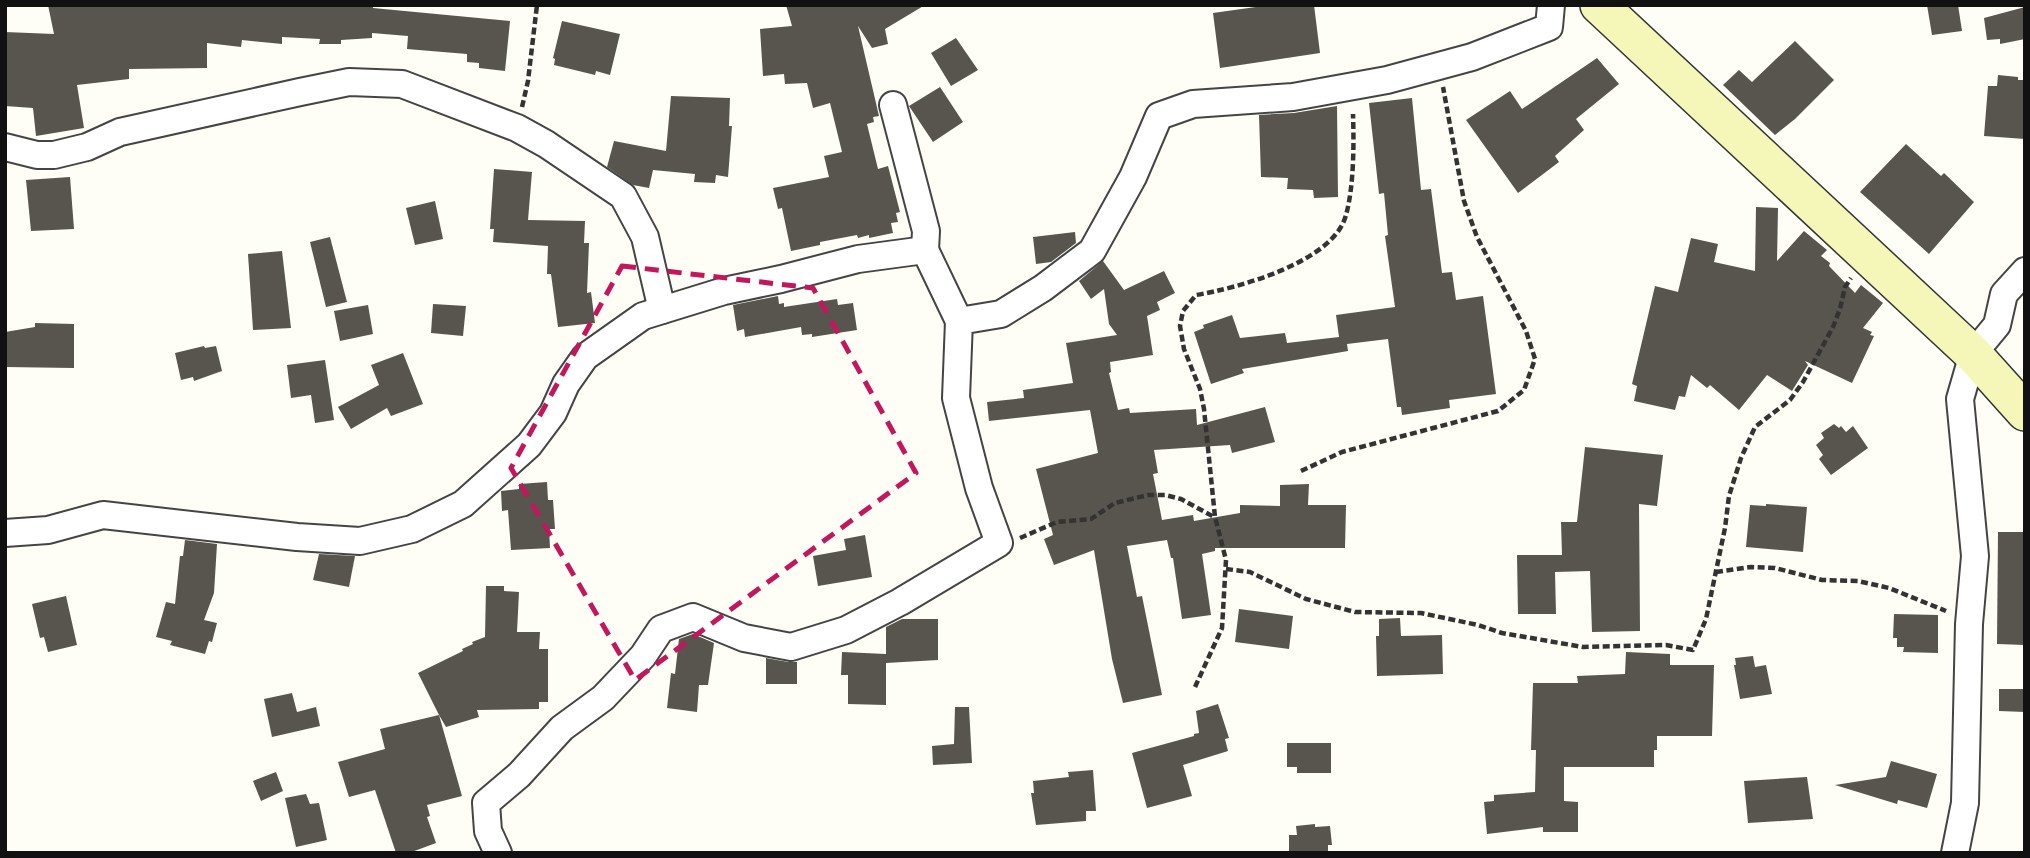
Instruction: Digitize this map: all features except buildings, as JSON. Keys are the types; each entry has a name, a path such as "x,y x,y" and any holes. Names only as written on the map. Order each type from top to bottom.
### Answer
{"main road":[{"path":"1599,5 1973,354 2025,412"}],"street":[{"path":"959,321 1001,314 1043,288 1092,251 1133,177 1159,117 1193,104 1293,97 1387,80 1472,57 1571,5"},
{"path":"5,147 37,155 54,155 87,147 120,132 349,82 402,83 517,128 546,144 623,196 645,237 662,310"},
{"path":"498,853 488,831 486,803 519,775 562,728 603,698 643,656 661,629 693,617 744,638 791,647 846,630 900,602 999,543 979,488 956,398 959,321 925,250 926,231 893,105"},
{"path":"5,533 48,530 103,515 297,537 360,541 412,529 463,504 529,444 553,413 566,384 585,357 642,316 724,291 858,259 925,250"},
{"path":"1955,853 1965,803 1969,624 1975,556 1960,399 1973,354 1997,325 2004,294 2025,271"}],"path":[{"path":"517,128 528,80 537,5"},
{"path":"1301,471 1342,452 1498,411 1524,390 1535,359 1526,331 1477,237 1464,201 1441,79"},
{"path":"1195,687 1222,628 1226,560 1215,517 1200,389 1184,349 1180,326 1183,312 1196,295 1231,289 1262,279 1327,245 1346,217 1354,158 1353,114"},
{"path":"1226,569 1250,572 1306,599 1355,612 1421,614 1583,646 1666,645 1693,650 1706,619 1729,496 1741,458 1755,427 1790,400 1803,383 1833,327 1845,287 1867,257"},
{"path":"999,543 1019,538 1057,522 1091,519 1115,503 1148,495 1181,499 1215,517"},
{"path":"1716,572 1751,567 1775,568 1822,580 1858,581 1889,589 1952,614 1969,624"}],"highlighted area":[{"path":"622,266 813,288 916,473 635,680 511,468"}]}
